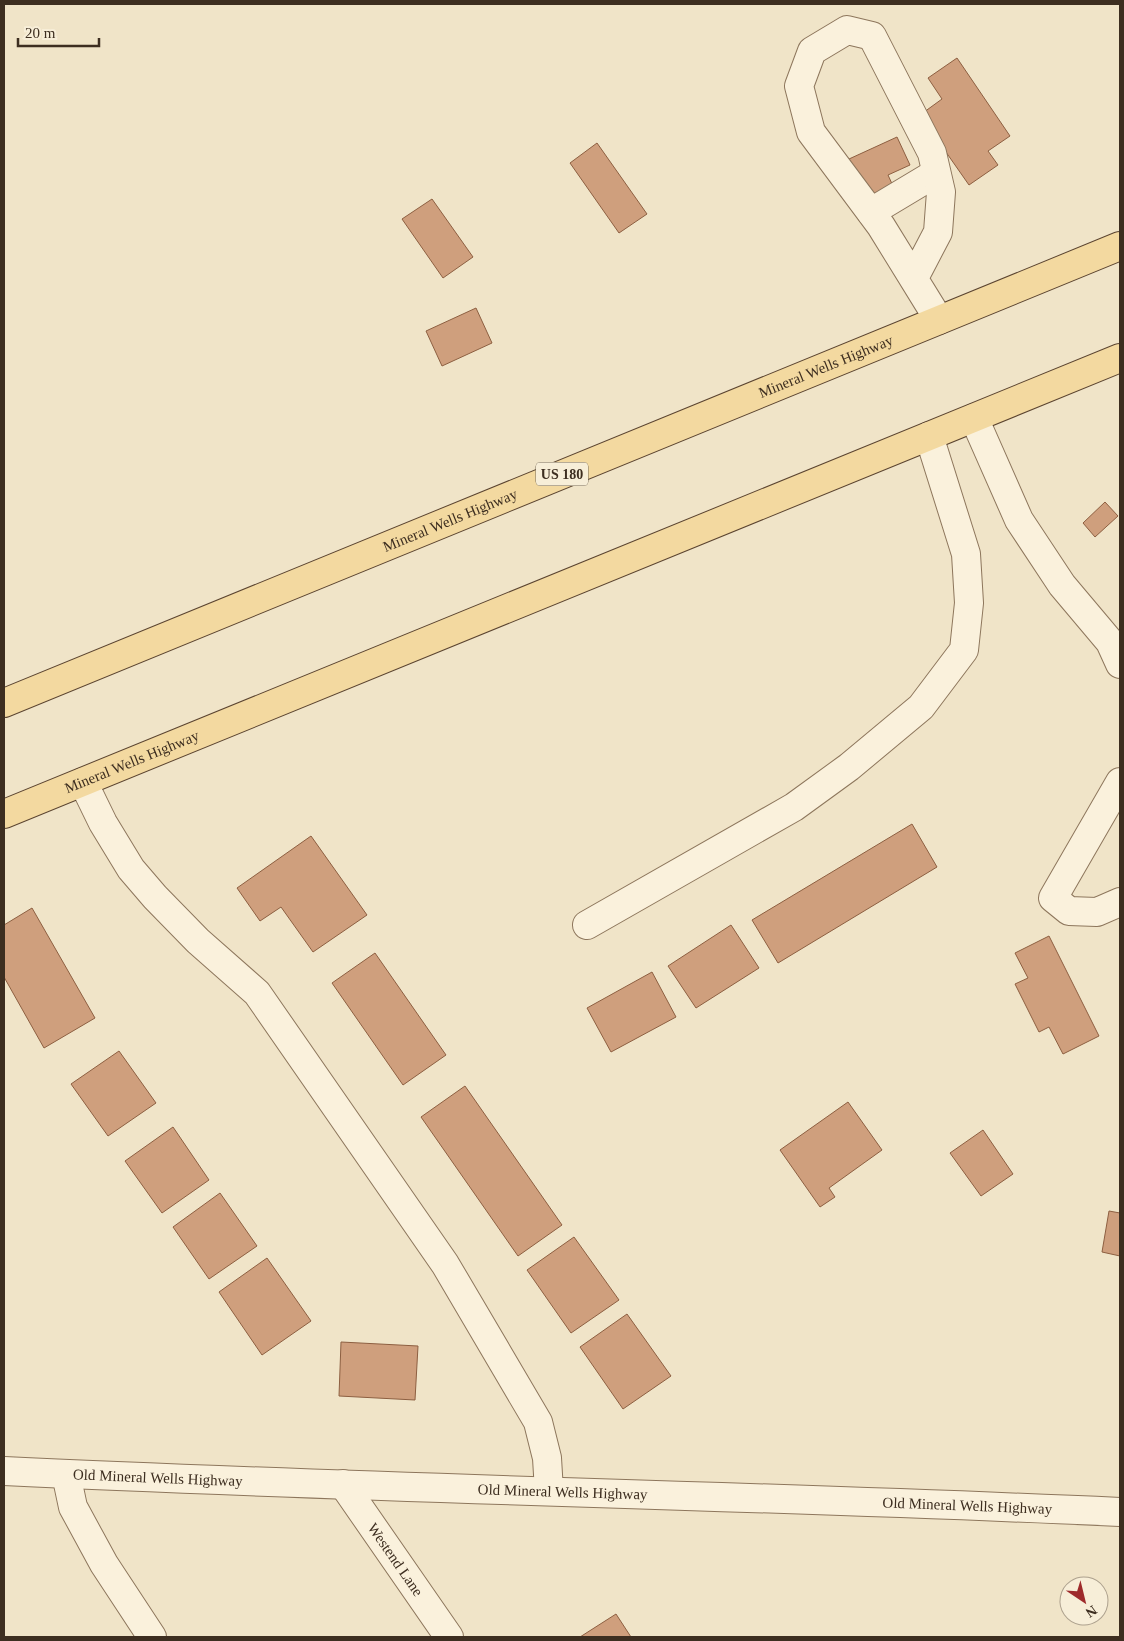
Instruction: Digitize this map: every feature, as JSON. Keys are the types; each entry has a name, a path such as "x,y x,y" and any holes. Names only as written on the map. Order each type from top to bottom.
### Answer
{"main road":[{"name":"Mineral Wells Highway","path":"4,703 1120,246"},
{"name":"Mineral Wells Highway","path":"4,814 1120,358"}],"street":[{"path":"914,278 938,232 941,192 932,153 872,36 847,30 812,51 799,86 812,132 871,212 939,320"},
{"path":"871,212 936,172"},
{"path":"974,418 1019,520 1062,585 1110,642 1120,664"},
{"path":"586,925 794,807 849,767 921,707 964,650 969,603 966,554 929,436"},
{"path":"83,782 103,823 131,869 155,897 198,941 257,993 445,1264 538,1422 547,1458 549,1491"},
{"path":"1120,782 1053,898 1068,911 1097,912 1120,902"},
{"name":"Old Mineral Wells Highway","path":"4,1471 196,1481 343,1484 1120,1512"},
{"path":"66,1474 74,1508 104,1564 152,1637"},
{"name":"Westend Lane","path":"343,1484 449,1637"}],"building":[{"path":"957,58 1010,136 988,151 998,165 969,185 920,115 942,99 928,78"},
{"path":"897,137 910,165 888,175 893,186 868,199 849,159"},
{"path":"597,143 647,214 619,233 570,163"},
{"path":"432,199 473,257 443,278 402,219"},
{"path":"476,308 492,343 442,366 426,331"},
{"path":"1105,502 1118,516 1095,537 1083,523"},
{"path":"912,824 937,867 778,963 752,920"},
{"path":"311,836 367,915 313,952 281,907 260,921 237,888"},
{"path":"32,908 95,1018 44,1048 4,977 4,925"},
{"path":"731,925 759,968 696,1008 668,966"},
{"path":"1049,936 1099,1036 1063,1054 1049,1027 1039,1032 1015,984 1028,978 1015,953"},
{"path":"375,953 446,1055 403,1085 332,983"},
{"path":"652,972 676,1017 611,1052 587,1008"},
{"path":"119,1051 156,1103 108,1136 71,1084"},
{"path":"465,1086 562,1225 518,1256 421,1117"},
{"path":"848,1102 882,1150 829,1188 835,1197 820,1207 780,1150"},
{"path":"173,1127 209,1180 162,1213 125,1161"},
{"path":"983,1130 1013,1174 981,1196 950,1153"},
{"path":"220,1193 257,1246 209,1279 173,1227"},
{"path":"1109,1211 1120,1213 1120,1256 1102,1252"},
{"path":"574,1237 619,1300 571,1333 527,1270"},
{"path":"267,1258 311,1321 262,1355 219,1292"},
{"path":"627,1314 671,1376 623,1409 580,1347"},
{"path":"341,1342 418,1346 415,1400 339,1396"},
{"path":"616,1614 631,1637 580,1637"}]}
